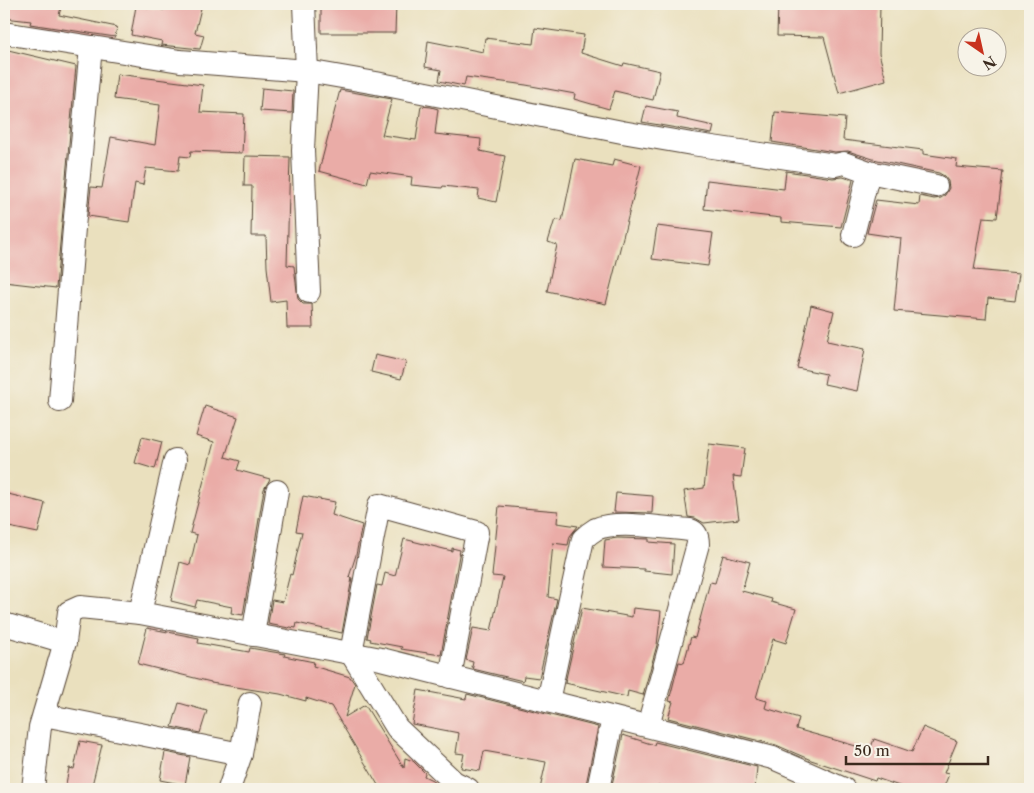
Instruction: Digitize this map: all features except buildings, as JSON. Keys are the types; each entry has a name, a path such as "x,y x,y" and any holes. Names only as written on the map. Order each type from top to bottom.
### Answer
{"street":[{"path":"304,4 307,71 303,150 309,292"},
{"path":"4,32 180,61 307,71 376,82 515,111 692,144 835,165 844,163 869,172 936,186"},
{"path":"60,400 91,47"},
{"path":"853,235 869,172"},
{"path":"140,613 175,460"},
{"path":"253,635 277,491"},
{"path":"450,676 476,532 380,505 351,653 397,728 454,782 468,789"},
{"path":"548,701 584,539 590,532 608,526 645,526 690,530 696,535 698,544 648,726"},
{"path":"33,789 40,728 65,642 69,612 80,607 140,613 351,653 450,676 773,758 844,789"},
{"path":"4,624 65,642"},
{"path":"229,789 241,754 250,703"},
{"path":"44,715 241,754"},
{"path":"598,789 613,718"}]}
